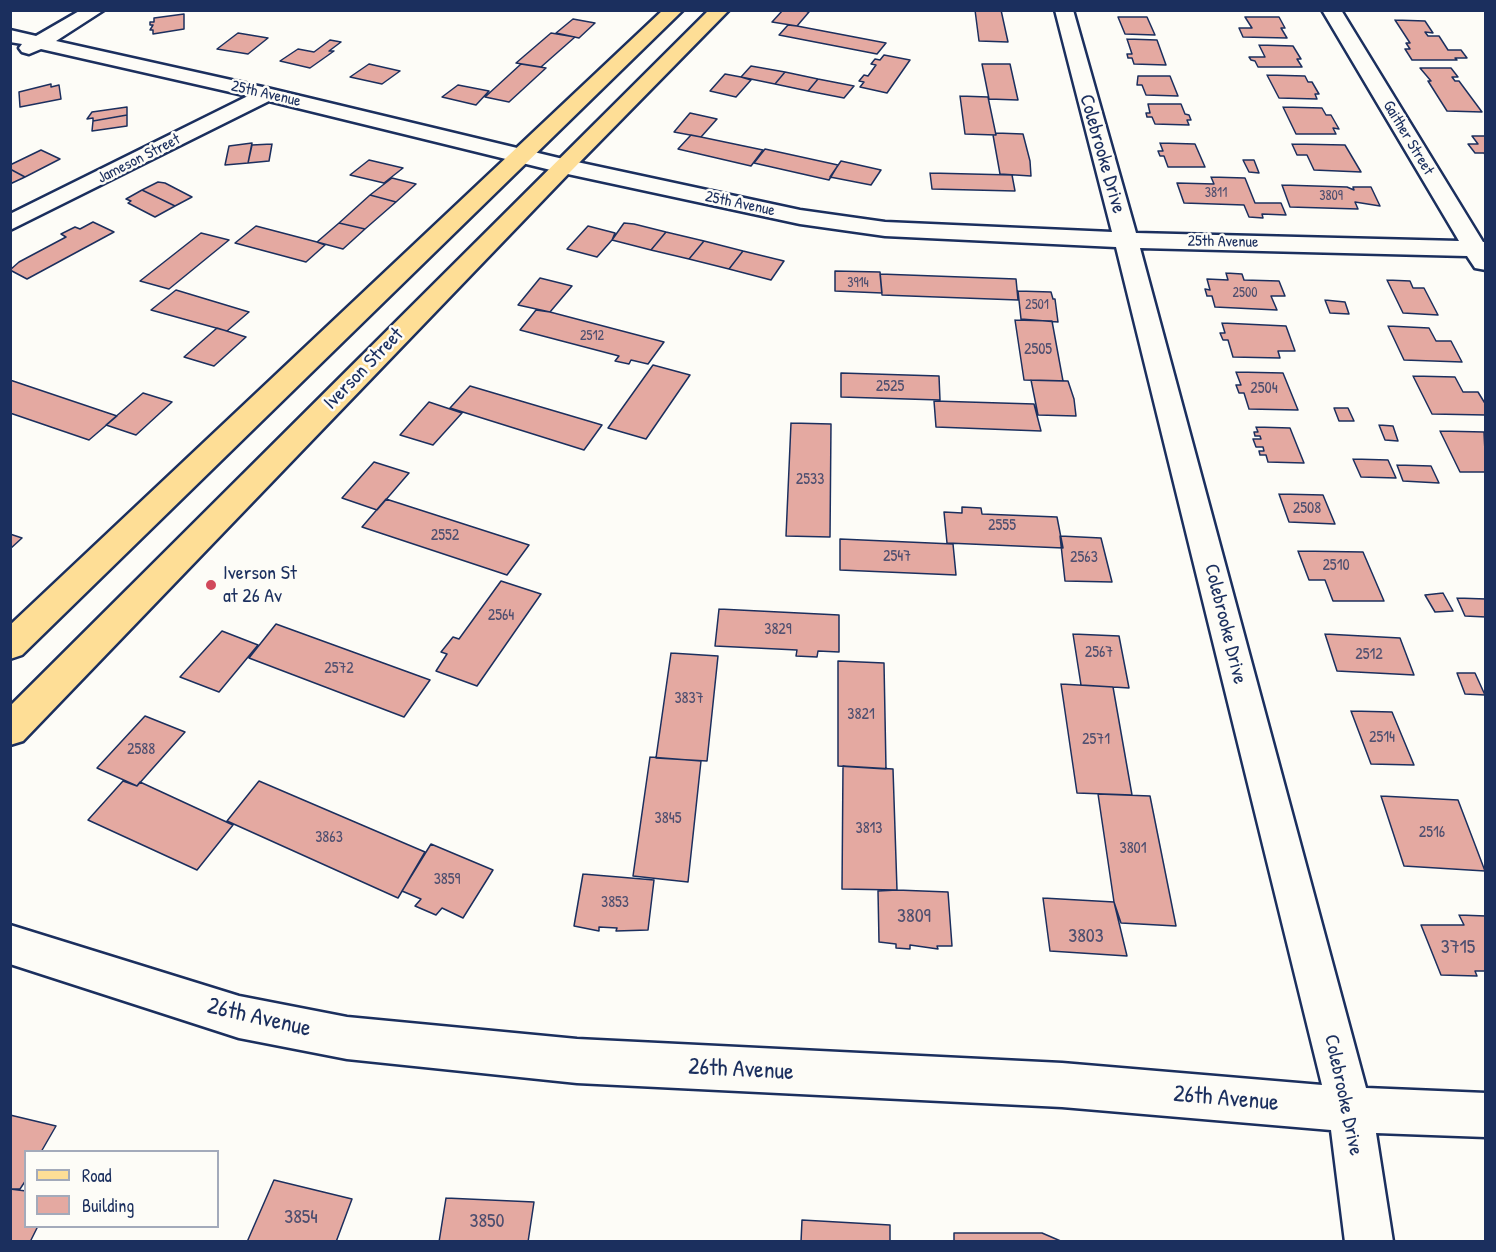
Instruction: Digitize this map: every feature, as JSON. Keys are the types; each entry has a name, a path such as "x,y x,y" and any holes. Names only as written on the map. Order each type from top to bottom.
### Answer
{"main road":[{"path":"10,646 674,10"},
{"name":"Iverson Street","path":"10,730 563,166 720,10"}],"street":[{"path":"10,58 95,10"},
{"name":"Colebrooke Drive","path":"1064,10 1126,240 1350,1110 1369,1242"},
{"name":"Gaither Street","path":"1331,10 1482,254"},
{"name":"25th Avenue","path":"10,36 267,94 563,166 800,217 885,228 1482,254"},
{"name":"Jameson Street","path":"10,223 267,94"},
{"name":"26th Avenue","path":"10,944 239,1017 347,1038 577,1061 1062,1085 1350,1110 1485,1114"}],"building":[{"path":"783,10 809,12 797,26 772,22"},
{"path":"975,10 1001,10 1008,42 979,41"},
{"path":"184,14 184,29 153,34 153,30 150,30 153,25 150,25 150,22 154,22 154,18"},
{"path":"1118,17 1147,17 1155,35 1125,34"},
{"path":"1245,17 1279,17 1285,28 1281,28 1287,38 1243,37 1239,28 1252,28"},
{"path":"573,19 595,23 579,38 556,33"},
{"path":"1395,20 1425,21 1433,33 1425,32 1428,36 1439,36 1448,50 1461,50 1467,58 1412,60 1405,49 1410,49 1406,43 1410,43"},
{"path":"788,25 886,43 877,54 779,35"},
{"path":"238,33 268,38 248,54 217,49"},
{"path":"551,33 575,37 541,67 516,63"},
{"path":"1127,39 1157,40 1166,65 1134,64 1132,58 1128,58 1127,54 1132,54"},
{"path":"330,40 341,42 329,51 334,51 310,68 280,61 298,49 314,52"},
{"path":"1259,45 1293,46 1301,59 1297,59 1302,67 1258,67 1249,57 1265,57"},
{"path":"884,55 910,60 887,93 860,87 864,82 859,81 864,75 868,76 876,65 871,64 875,59 880,60"},
{"path":"369,64 400,71 382,84 350,77"},
{"path":"521,64 546,68 509,102 485,97"},
{"path":"982,64 1010,64 1018,100 989,99"},
{"path":"751,66 785,72 775,84 741,77"},
{"path":"1420,68 1451,68 1458,77 1452,77 1455,81 1459,81 1482,112 1447,111 1428,81 1431,81"},
{"path":"785,72 818,79 808,91 775,84"},
{"path":"725,74 751,80 736,97 710,91"},
{"path":"1267,75 1305,76 1308,82 1312,82 1319,94 1315,94 1317,99 1279,98"},
{"path":"1138,76 1170,76 1178,96 1146,95 1142,85 1137,85"},
{"path":"818,79 854,86 844,98 808,91"},
{"path":"51,84 51,87 59,85 61,99 20,107 19,92"},
{"path":"458,85 489,91 476,105 442,97"},
{"path":"960,96 988,97 996,135 965,134"},
{"path":"1148,104 1181,104 1185,114 1189,115 1191,120 1187,120 1189,125 1155,124 1152,117 1147,117 1146,113 1150,113"},
{"path":"127,107 127,115 93,121 93,118 87,119 92,112"},
{"path":"1283,107 1322,108 1326,115 1331,115 1339,129 1333,128 1336,134 1296,134"},
{"path":"690,113 717,119 701,137 674,132"},
{"path":"127,115 127,126 92,131 93,121"},
{"path":"996,133 1023,134 1030,161 1031,176 1000,174 993,135"},
{"path":"691,135 763,150 751,166 678,149"},
{"path":"1472,136 1486,136 1486,156 1484,153 1475,153 1468,144 1478,144"},
{"path":"252,143 248,163 225,165 229,146"},
{"path":"1160,143 1195,144 1205,167 1168,167 1164,156 1160,156 1158,151 1163,151"},
{"path":"272,144 269,161 248,163 252,145"},
{"path":"1292,144 1345,145 1361,172 1314,170 1307,155 1297,155"},
{"path":"765,149 838,165 829,180 754,163"},
{"path":"41,150 60,159 25,177 10,169 10,165"},
{"path":"369,160 403,168 384,183 350,175"},
{"path":"1243,160 1254,160 1259,173 1249,172"},
{"path":"841,161 881,170 871,185 830,177"},
{"path":"10,169 25,177 10,184"},
{"path":"930,173 1012,175 1015,191 932,189"},
{"path":"1211,177 1245,178 1255,203 1281,203 1286,215 1262,214 1263,218 1249,217 1244,205 1184,203 1177,183 1214,184"},
{"path":"392,178 416,184 396,202 370,195"},
{"path":"158,182 165,183 192,197 175,206 142,190"},
{"path":"1282,185 1347,187 1354,190 1353,187 1371,187 1380,206 1355,202 1358,209 1290,207"},
{"path":"142,190 175,206 155,217 128,203 131,201 126,199"},
{"path":"370,195 396,202 365,229 339,223"},
{"path":"93,222 114,232 27,279 10,270 19,262 66,237 61,234 75,227 80,229"},
{"path":"339,223 365,229 343,249 317,242"},
{"path":"624,223 666,232 651,250 612,240"},
{"path":"256,226 325,245 306,262 235,243"},
{"path":"588,226 615,233 597,257 567,249"},
{"path":"666,232 704,241 689,259 651,250"},
{"path":"201,233 229,240 169,289 140,281"},
{"path":"704,241 743,251 729,269 689,259"},
{"path":"743,251 784,261 771,280 729,269"},
{"path":"835,271 880,272 882,293 835,291"},
{"path":"1226,273 1242,274 1244,280 1279,281 1285,296 1271,296 1277,310 1215,307 1212,296 1207,296 1205,289 1210,290 1207,279 1228,280"},
{"path":"880,274 1016,279 1018,300 882,295"},
{"path":"540,278 572,286 550,312 518,305"},
{"path":"1387,280 1410,281 1413,288 1424,288 1438,315 1403,313"},
{"path":"176,290 249,312 227,331 151,310"},
{"path":"1018,291 1051,292 1055,299 1058,322 1021,319"},
{"path":"1325,300 1345,302 1349,314 1330,313"},
{"path":"536,310 664,342 648,364 631,360 629,364 615,361 619,356 520,330"},
{"path":"1015,320 1052,321 1063,381 1024,380"},
{"path":"1222,323 1286,326 1295,351 1278,351 1280,358 1233,357 1228,340 1223,340 1220,333 1225,333"},
{"path":"1388,326 1429,328 1436,341 1451,341 1462,362 1404,360"},
{"path":"217,328 246,337 214,366 184,357"},
{"path":"653,365 690,375 646,439 608,428"},
{"path":"1236,372 1283,373 1298,410 1249,409 1244,393 1239,393 1236,385 1241,385"},
{"path":"841,373 939,376 940,400 841,397"},
{"path":"1413,376 1455,377 1463,392 1478,392 1486,405 1486,415 1432,414"},
{"path":"10,380 117,416 89,440 10,413"},
{"path":"1031,380 1068,381 1074,399 1076,416 1038,415"},
{"path":"470,386 602,425 584,450 450,408"},
{"path":"143,393 172,402 136,435 106,425"},
{"path":"934,401 1034,404 1041,431 936,427"},
{"path":"429,402 462,413 433,445 400,435"},
{"path":"1334,408 1348,408 1354,421 1339,421"},
{"path":"791,423 831,424 830,537 786,536"},
{"path":"1379,425 1393,426 1398,441 1385,440"},
{"path":"1256,427 1290,428 1304,463 1268,462 1266,455 1260,455 1259,451 1264,451 1263,447 1256,447 1253,439 1261,439 1260,436 1255,436 1254,432 1258,432"},
{"path":"1440,431 1484,432 1486,472 1460,472"},
{"path":"1353,459 1388,460 1396,478 1361,477"},
{"path":"374,462 409,473 377,510 342,498"},
{"path":"1397,465 1431,466 1439,483 1403,481"},
{"path":"1279,494 1323,495 1335,524 1289,522"},
{"path":"386,499 529,545 507,575 362,527"},
{"path":"962,507 981,508 982,514 1057,517 1063,548 947,543 944,512 962,513"},
{"path":"10,534 22,538 10,549"},
{"path":"1060,536 1101,538 1112,582 1065,581"},
{"path":"840,539 953,544 956,575 840,570"},
{"path":"1298,551 1363,552 1384,601 1333,601 1325,580 1309,580"},
{"path":"501,581 541,594 477,686 436,671 447,654 441,652 453,637 459,639"},
{"path":"1443,593 1453,611 1435,612 1425,595"},
{"path":"1457,598 1486,599 1486,617 1465,616"},
{"path":"719,609 839,615 839,652 818,651 817,657 796,656 797,650 715,646"},
{"path":"276,624 430,680 404,717 249,658"},
{"path":"222,631 258,645 219,692 180,677"},
{"path":"1073,634 1119,636 1129,688 1081,685"},
{"path":"1325,634 1400,638 1414,675 1337,671"},
{"path":"671,653 718,656 707,761 656,758"},
{"path":"838,661 884,663 886,769 838,766"},
{"path":"1457,673 1475,673 1485,695 1465,694"},
{"path":"1061,684 1113,687 1132,795 1077,793"},
{"path":"1351,711 1392,712 1414,765 1371,764"},
{"path":"145,716 185,732 137,786 97,768"},
{"path":"650,757 701,761 688,882 633,876"},
{"path":"843,766 893,769 897,890 842,889"},
{"path":"123,781 137,786 140,782 233,825 197,870 88,820"},
{"path":"259,781 425,852 398,898 227,821"},
{"path":"1098,794 1150,796 1176,926 1121,923 1114,902"},
{"path":"1381,796 1458,800 1485,871 1404,866"},
{"path":"431,844 493,870 463,918 442,908 436,915 415,906 421,899 402,891"},
{"path":"583,874 654,880 648,930 616,931 617,928 599,927 599,931 574,926"},
{"path":"878,891 948,892 952,946 937,946 938,949 910,945 910,949 896,948 896,944 879,942"},
{"path":"1043,898 1114,902 1127,956 1050,951"},
{"path":"1459,915 1486,916 1486,971 1475,971 1477,976 1441,975 1421,925 1464,925"},
{"path":"10,1115 56,1126 42,1150 24,1150 24,1183 20,1189 10,1189"},
{"path":"274,1180 352,1199 336,1242 247,1242"},
{"path":"10,1189 24,1191 24,1228 37,1228 30,1242 10,1242"},
{"path":"446,1198 534,1202 528,1242 439,1242"},
{"path":"802,1220 890,1225 890,1242 801,1242"},
{"path":"954,1233 1042,1233 1063,1242 954,1242"}],"place":[{"name":"Iverson St at 26 Av","path":"211,585"}]}
